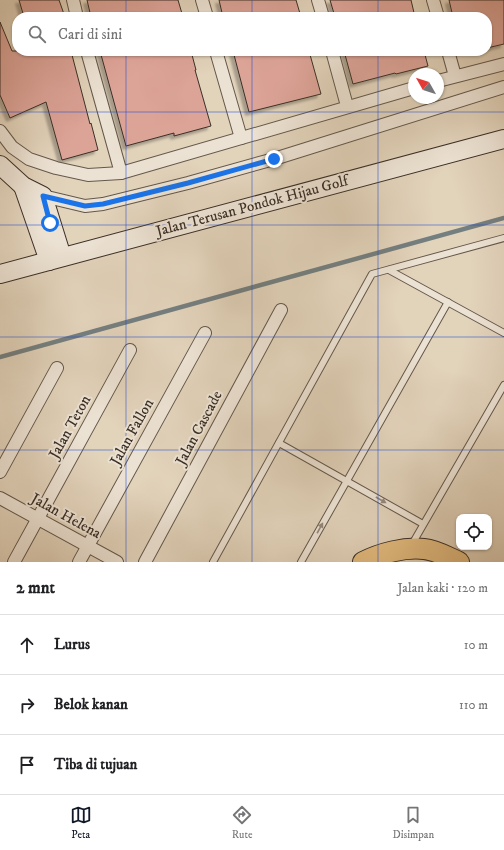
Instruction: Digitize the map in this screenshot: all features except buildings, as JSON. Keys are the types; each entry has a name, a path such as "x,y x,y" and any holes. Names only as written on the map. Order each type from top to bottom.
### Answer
{"main road":[{"name":"Jalan Terusan Pondok Hijau Golf","path":"0,274 504,139"},
{"path":"0,164 23,186 43,196 55,259"},
{"path":"23,186 55,259"},
{"path":"363,562 384,554 409,549 425,549 459,562"}],"street":[{"path":"73,0 77,12"},
{"path":"202,0 206,12"},
{"path":"318,0 322,12"},
{"path":"433,0 437,12"},
{"path":"88,56 121,173"},
{"path":"217,56 241,138"},
{"path":"333,56 347,106"},
{"path":"449,56 455,76"},
{"path":"444,79 504,64"},
{"path":"43,196 85,206 103,204 188,183 274,159 504,86"},
{"path":"0,131 12,147 29,159 56,168 88,175 121,173 347,106 408,90"},
{"name":"Jalan Cascade","path":"145,562 281,310"},
{"name":"Jalan Fallon","path":"79,562 205,333"},
{"name":"Jalan Teton","path":"14,562 130,350"},
{"path":"0,472 57,368"},
{"name":"Jalan Helena","path":"0,498 117,562"}],"lane":[{"path":"213,562 372,274 504,238"},
{"path":"389,270 504,333"},
{"path":"301,562 448,302"},
{"path":"409,549 504,385"},
{"path":"279,442 423,524"}],"waterway":[{"path":"0,357 504,218"}],"route":[{"path":"50,223 43,196 85,206 103,204 188,183 274,159"}]}
